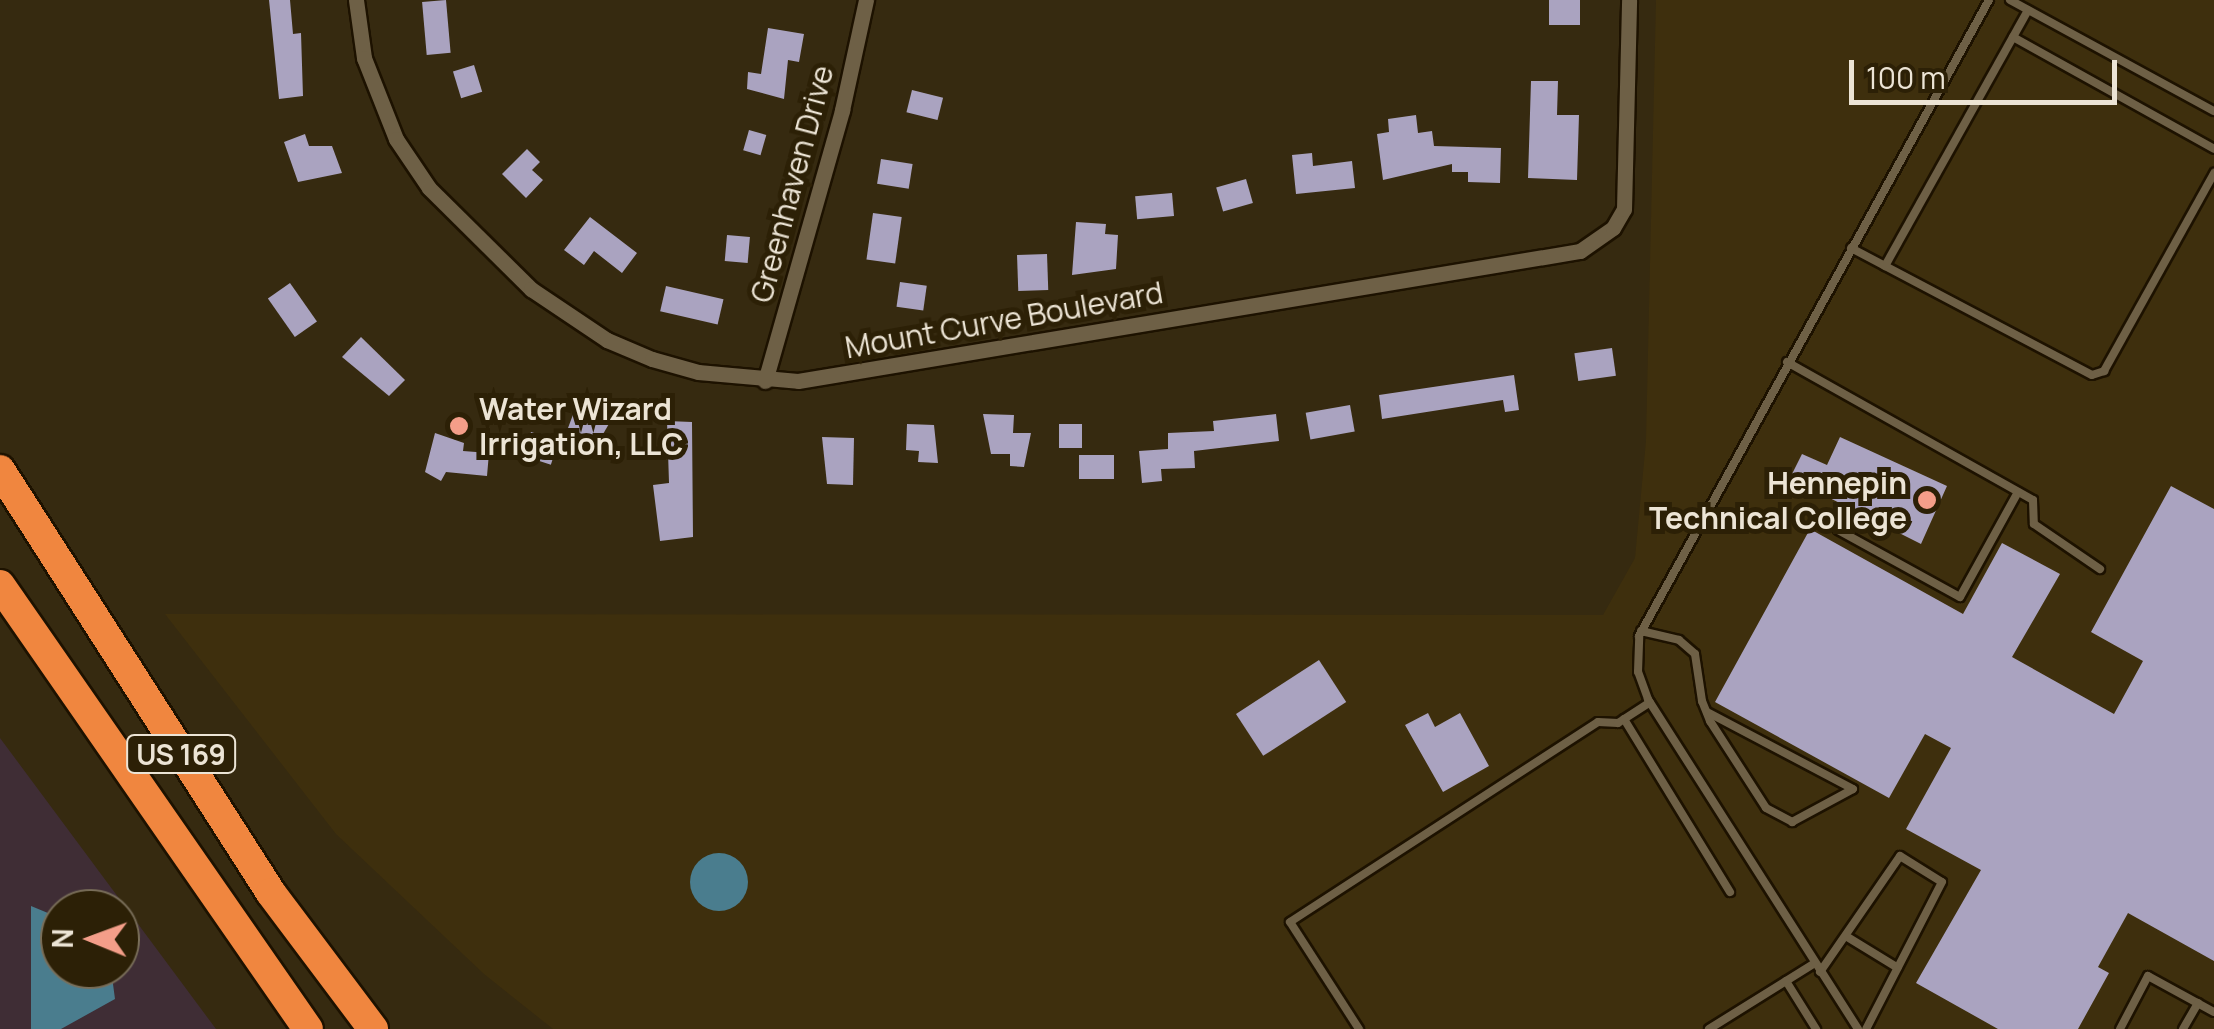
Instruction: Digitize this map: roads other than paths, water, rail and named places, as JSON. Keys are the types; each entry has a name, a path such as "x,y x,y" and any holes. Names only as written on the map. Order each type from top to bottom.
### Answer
{"highway":[{"name":"US 169","path":"0,470 271,894 373,1029"},
{"name":"US 169","path":"0,586 308,1029"}],"street":[{"name":"Mount Curve Boulevard","path":"356,0 364,58 396,139 429,188 521,280 577,323 637,352 698,372 765,381 828,378 1580,251 1613,228 1628,188 1629,0"},
{"name":"Greenhaven Drive","path":"765,381 842,110 866,0"}],"lane":[{"path":"1858,1029 1650,702 1638,672 1641,631 1989,0"},
{"path":"2010,0 2214,110"},
{"path":"1886,266 2028,10"},
{"path":"2013,37 2214,149"},
{"path":"1851,248 2092,376 2104,371 2214,173"},
{"path":"1787,362 2033,500 2034,524 2100,568"},
{"path":"1838,530 1960,597 2018,492"},
{"path":"1641,631 1679,640 1695,654 1706,712 1766,808 1792,822 1853,790 1706,712"},
{"path":"1359,1029 1290,922 1598,722 1624,719 1650,702"},
{"path":"1624,719 1730,892"},
{"path":"1709,1029 1786,981 1817,968 1849,938 1900,856 1942,882 1866,1029"},
{"path":"1849,938 1898,968"},
{"path":"2120,1029 2148,976 2214,1012"},
{"path":"1786,981 1816,1029"},
{"path":"2183,1029 2198,1003"}],"water":[{"path":"719,853 740,861 748,882 740,903 719,911 698,903 690,882 698,861"},
{"path":"31,906 40,910 40,989 114,989 115,999 61,1029 31,1029"}],"place":[{"name":"Water Wizard Irrigation, LLC","path":"459,426"},
{"name":"Hennepin Technical College","path":"1927,500"}]}
